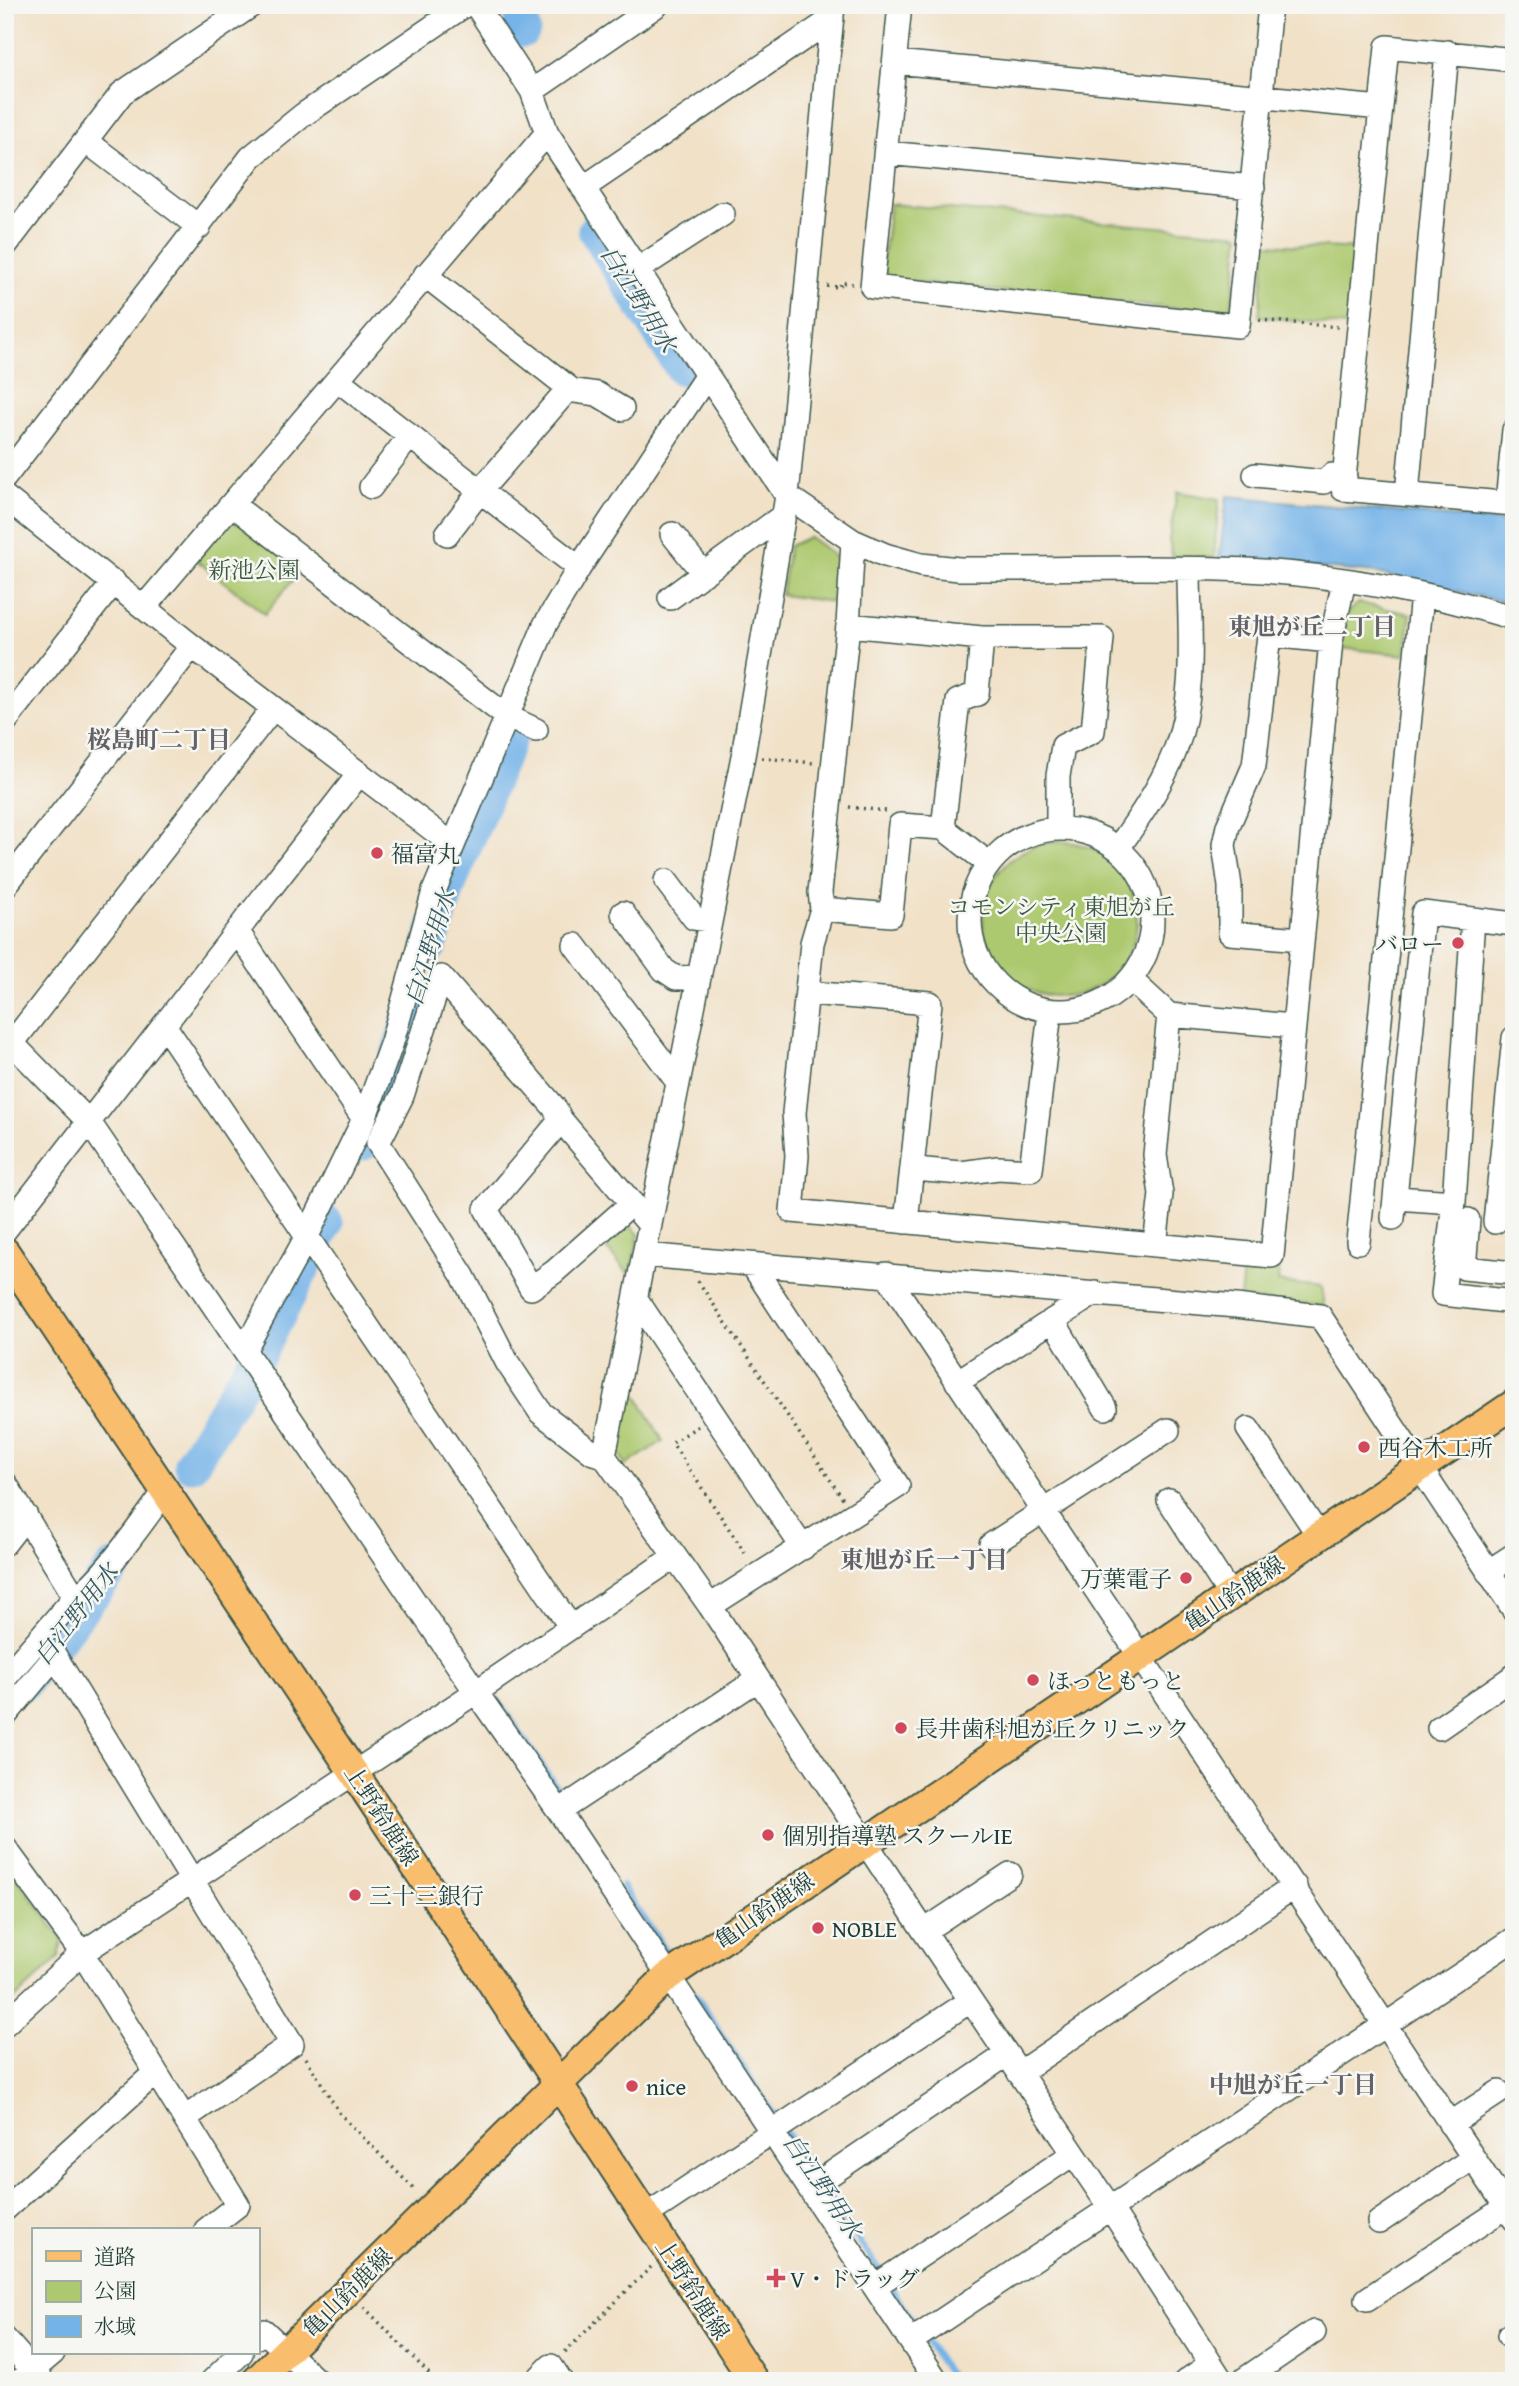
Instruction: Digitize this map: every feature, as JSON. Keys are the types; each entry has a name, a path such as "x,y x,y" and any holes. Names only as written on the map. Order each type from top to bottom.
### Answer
{"main road":[{"name":"上野鈴鹿線","path":"5,1252 354,1773 754,2381"},
{"name":"亀山鈴鹿線","path":"289,2371 558,2083 667,1977 864,1841 1514,1404"}],"street":[{"path":"5,246 122,93 252,5"},
{"path":"5,477 251,157 270,139 465,5"},
{"path":"531,91 656,5"},
{"path":"900,5 872,287 1238,326 1270,6 1264,5"},
{"path":"487,11 531,91 547,133 707,375 785,506 885,555 921,565 959,569 1246,570 1344,581 1422,595 1514,618"},
{"path":"583,188 833,12"},
{"path":"604,1456 743,756 785,506 833,12"},
{"path":"1514,60 1387,47 1343,489 1510,503 1514,430"},
{"path":"1407,494 1447,52"},
{"path":"895,62 1381,108"},
{"path":"144,607 547,133"},
{"path":"86,141 199,227"},
{"path":"886,153 1253,187"},
{"path":"638,270 723,214"},
{"path":"425,275 568,390 597,394 622,409"},
{"path":"250,1357 364,1119 393,1042 434,891 545,625 579,568 707,375"},
{"path":"338,380 579,568"},
{"path":"447,534 480,491 568,390"},
{"path":"370,486 409,437"},
{"path":"1255,475 1324,482 1332,475 1345,477"},
{"path":"5,497 192,646 453,845"},
{"path":"233,505 508,717 536,730"},
{"path":"670,598 704,574 785,506"},
{"path":"672,534 704,574"},
{"path":"853,541 835,766 820,892 822,909 812,943 794,1112 797,1156 792,1211 1272,1256 1331,641 1344,581"},
{"path":"1118,848 1150,803 1175,750 1182,727 1188,693 1189,570"},
{"path":"5,722 114,582"},
{"path":"1358,1241 1422,595"},
{"path":"848,625 982,638 1102,638 1093,731 1063,746 1058,776 1058,829"},
{"path":"1301,939 1230,933 1230,886 1224,845 1228,826 1254,766 1269,635 1331,641"},
{"path":"943,828 958,701 977,694 982,638"},
{"path":"5,886 192,646"},
{"path":"274,708 9,1039 89,1122 559,1811 667,1977 780,2128 919,2336 937,2381"},
{"path":"5,1230 359,774"},
{"path":"822,909 891,915 900,825 943,828 988,863"},
{"path":"1058,829 1100,837 1118,848 1139,874 1152,911 1146,952 1131,980 1096,1003 1073,1010 1051,1012 1029,1005 1007,993 977,959 970,938 971,907 981,875 988,863 1020,839 1058,829"},
{"path":"666,881 694,918 709,920"},
{"path":"623,913 664,970 676,978 698,977"},
{"path":"1514,924 1423,914 1394,1208 1505,1223 1514,1038"},
{"path":"1473,919 1454,1214 1443,1294 1514,1302"},
{"path":"237,931 364,1119"},
{"path":"575,945 677,1081"},
{"path":"650,1225 561,1120 554,1107 439,968 402,1096 378,1143 463,1276 508,1362 541,1413 593,1453 604,1456 710,1606 1217,2373 1186,2381"},
{"path":"1131,980 1169,1015 1293,1026"},
{"path":"807,993 930,1003 914,1169 906,1222"},
{"path":"914,1169 961,1173 998,1168 1031,1170 1051,1012"},
{"path":"1155,1245 1161,1194 1155,1155 1169,1015"},
{"path":"164,1026 319,1259 570,1626"},
{"path":"561,1120 486,1209 531,1289 632,1203"},
{"path":"1454,1214 1464,1268 1514,1273"},
{"path":"644,1255 753,1266 886,1274 1320,1316 1514,1610"},
{"path":"710,1606 898,1486 753,1266"},
{"path":"886,1274 1510,2213 1367,2299"},
{"path":"957,1382 1095,1293"},
{"path":"636,1299 803,1548"},
{"path":"1053,1320 1105,1408"},
{"path":"1248,1429 1319,1536"},
{"path":"991,1545 1168,1430"},
{"path":"5,1483 75,1597"},
{"path":"5,1678 75,1597 83,1593 111,1561 166,1490"},
{"path":"1169,1500 1230,1595"},
{"path":"5,1543 26,1516"},
{"path":"1488,1572 1514,1555"},
{"path":"5,2024 82,1953 476,1692 674,1557"},
{"path":"5,1716 55,1656 194,1880 292,2045 185,2118"},
{"path":"1439,1727 1514,1675"},
{"path":"559,1811 757,1680"},
{"path":"5,1848 82,1953 238,2205 209,2228"},
{"path":"923,1931 1010,1874"},
{"path":"817,2183 1295,1886"},
{"path":"919,2336 1383,2023 1514,1939"},
{"path":"645,2216 971,2001"},
{"path":"5,2210 155,2073"},
{"path":"1450,2124 1499,2092"},
{"path":"882,2281 1073,2154"},
{"path":"1379,2222 1473,2158"},
{"path":"259,2335 264,2330 289,2371"},
{"path":"1242,2381 1314,2333"},
{"path":"5,2339 32,2377 52,2354"},
{"path":"212,2381 240,2354"}],"path":[{"path":"807,283 840,287 841,282 872,287"},
{"path":"1254,319 1359,328"},
{"path":"743,756 835,766"},
{"path":"683,1259 853,1516"},
{"path":"714,1416 672,1443 760,1575"},
{"path":"292,2045 300,2048 340,2114 416,2191"},
{"path":"550,2376 668,2250"},
{"path":"360,2303 436,2381"}],"green space":[{"path":"890,204 1240,234 1232,305 1221,313 893,280 882,269"},
{"path":"1266,244 1360,249 1354,327 1259,316"},
{"path":"1177,492 1219,499 1214,558 1172,556 1169,540"},
{"name":"新池公園","path":"229,520 240,521 302,569 265,614 196,560"},
{"path":"809,537 839,563 842,578 840,603 781,595 789,546"},
{"path":"1359,603 1411,614 1405,655 1341,648 1348,611"},
{"name":"コモンシティ東旭が丘 中央公園","path":"1060,842 1090,848 1115,864 1131,889 1137,919 1131,949 1115,974 1090,990 1060,996 1030,990 1005,974 989,949 983,919 989,889 1005,864 1030,848"},
{"path":"624,1220 639,1234 631,1271 628,1273 601,1243"},
{"path":"1244,1261 1279,1265 1278,1282 1321,1287 1324,1306 1240,1299"},
{"path":"632,1387 663,1441 626,1465 617,1450"},
{"path":"5,1862 62,1939 59,1958 5,2008"}],"water":[{"path":"1227,496 1514,523 1514,604 1376,573 1219,559"}],"waterway":[{"name":"白江野用水","path":"519,5 523,30"},
{"name":"白江野用水","path":"595,230 682,368"},
{"name":"白江野用水","path":"430,945 448,887 514,726"},
{"name":"白江野用水","path":"363,1143 385,1095 413,1009"},
{"name":"白江野用水","path":"191,1464 258,1355 326,1223"},
{"name":"白江野用水","path":"23,1683 113,1568"},
{"name":"白江野用水","path":"498,1700 559,1791"},
{"name":"白江野用水","path":"622,1886 669,1955"},
{"name":"白江野用水","path":"693,1991 778,2121"},
{"name":"白江野用水","path":"784,2130 882,2274"},
{"name":"白江野用水","path":"888,2283 919,2330"},
{"name":"白江野用水","path":"925,2339 953,2381"}],"place":[{"name":"福富丸","path":"377,853"},
{"name":"バロー","path":"1458,943"},
{"name":"西谷木工所","path":"1364,1447"},
{"name":"万葉電子","path":"1186,1578"},
{"name":"ほっともっと","path":"1033,1680"},
{"name":"長井歯科旭が丘クリニック","path":"901,1728"},
{"name":"個別指導塾 スクールIE","path":"768,1835"},
{"name":"三十三銀行","path":"355,1895"},
{"name":"NOBLE","path":"818,1928"},
{"name":"nice","path":"632,2086"},
{"name":"V・ドラッグ","path":"776,2278"}],"district":[{"name":"東旭が丘二丁目","path":"1312,626"},
{"name":"桜島町二丁目","path":"159,739"},
{"name":"東旭が丘一丁目","path":"924,1559"},
{"name":"中旭が丘一丁目","path":"1293,2084"}]}
